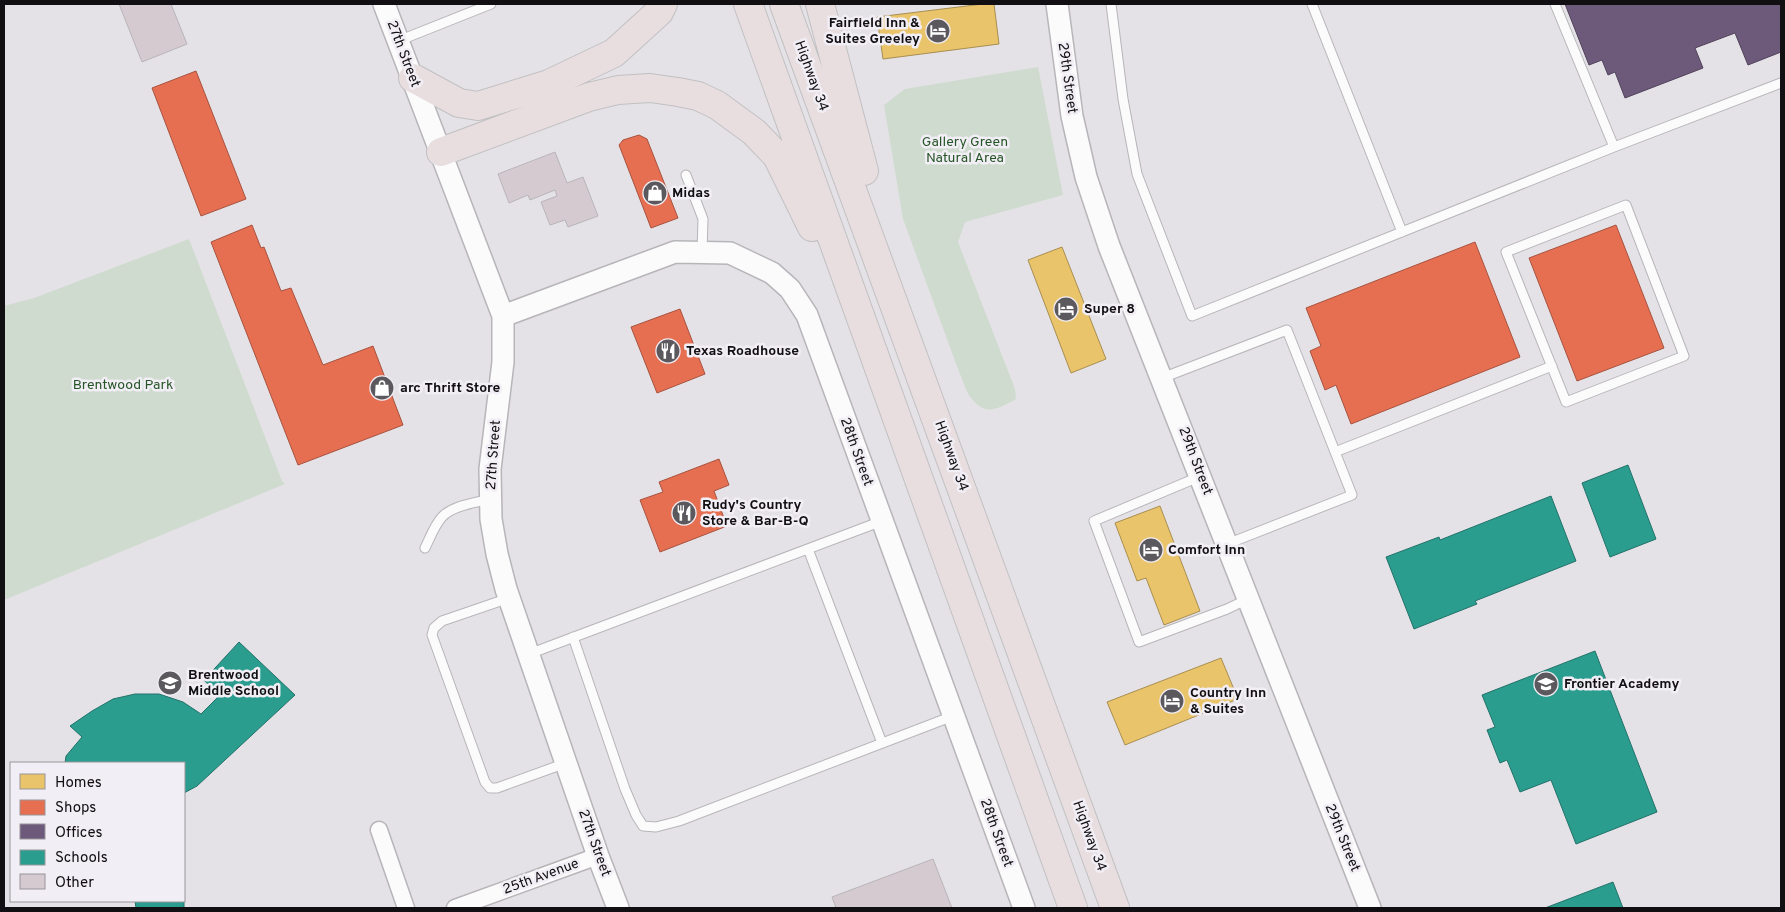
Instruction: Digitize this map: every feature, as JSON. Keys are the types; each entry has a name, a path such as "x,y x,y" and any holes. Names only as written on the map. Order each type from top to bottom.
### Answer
{"highway":[{"path":"413,78 444,96 468,106 478,106 549,84 614,53 659,12 663,4"},
{"path":"748,4 1073,908"},
{"name":"Highway 34","path":"784,4 905,330 1115,908"},
{"path":"820,4 854,136 892,269 905,330"},
{"path":"438,144 526,101 549,84"},
{"path":"438,144 589,97 618,90 650,88 698,96 737,118 754,132 777,156 817,237 837,288 861,317"}],"street":[{"name":"27th Street","path":"384,4 503,316 503,362 490,469 491,519 497,554 509,598 528,654 618,908"},
{"name":"29th Street","path":"1057,4 1072,116 1086,177 1109,246 1370,908"},
{"name":"28th Street","path":"503,316 675,252 730,253 772,273 790,289 807,315 1024,908"},
{"path":"379,830 406,908"},
{"name":"25th Avenue","path":"456,908 598,856"}],"lane":[{"path":"398,41 491,4"},
{"path":"1111,4 1123,100 1137,174 1192,316 1781,82"},
{"path":"1312,4 1402,232"},
{"path":"1555,4 1614,147"},
{"path":"686,175 703,219 702,252"},
{"path":"1626,205 1684,356 1566,402 1552,366 1506,252 1626,205"},
{"path":"1162,378 1286,330 1352,495 1227,544"},
{"path":"1335,452 1552,366"},
{"path":"1201,476 1094,521 1139,642 1228,609 1248,599"},
{"path":"425,548 444,516 454,509 491,499"},
{"path":"528,654 882,521"},
{"path":"808,548 882,743"},
{"path":"509,598 442,621 434,628 432,635 485,782 490,788 497,788 566,763"},
{"path":"573,637 625,789 643,826 656,827 680,821 953,716"}],"green space":[{"name":"Gallery Green Natural Area","path":"1038,67 1063,195 965,222 958,242 1015,389 1016,399 995,409 989,409 978,405 967,392 903,219 884,105 905,89"},
{"name":"Brentwood Park","path":"189,239 282,481 285,484 4,600 4,306 34,298"}],"building: Homes":[{"name":"Fairfield Inn & Suites Greeley","path":"994,4 999,44 883,59 877,17"},
{"name":"Super 8","path":"1062,247 1106,359 1071,373 1028,260"},
{"name":"Comfort Inn","path":"1160,506 1200,611 1164,625 1146,578 1137,581 1115,523"},
{"name":"Country Inn & Suites","path":"1221,658 1238,699 1125,745 1107,702"}],"building: Shops":[{"path":"196,71 246,199 201,216 152,88"},
{"path":"639,135 647,139 678,218 651,228 619,145 623,140"},
{"path":"252,225 261,248 264,247 281,291 291,288 323,365 373,346 403,425 298,465 211,242"},
{"path":"1616,225 1664,348 1577,381 1529,258"},
{"path":"1475,242 1520,357 1351,424 1336,385 1325,390 1310,351 1321,346 1306,308"},
{"name":"Texas Roadhouse","path":"680,309 705,374 657,393 631,327"},
{"name":"Rudy's Country Store & Bar-B-Q","path":"719,459 729,485 714,491 727,526 660,552 640,500 663,492 659,482"}],"building: Offices":[{"path":"1565,4 1781,4 1781,52 1748,65 1735,33 1695,48 1703,68 1625,98 1615,72 1608,75 1602,60 1589,65"}],"building: Schools":[{"path":"1628,465 1656,539 1610,557 1582,483"},
{"path":"1551,496 1576,561 1475,601 1477,604 1414,629 1386,557 1439,537 1440,540"},
{"path":"239,642 295,695 197,786 185,792 185,762 65,762 66,756 82,737 70,726 92,711 113,699 135,694 159,694 183,702 201,714 219,696 204,680"},
{"path":"1595,651 1657,812 1576,844 1551,780 1520,792 1507,760 1500,763 1487,730 1495,727 1482,695"},
{"path":"1613,882 1623,908 1545,908"},
{"path":"135,902 184,902 184,908 136,908"}],"building: Other":[{"path":"119,4 171,4 187,44 142,62"},
{"path":"555,152 567,183 583,177 598,216 568,227 565,220 550,225 541,202 557,196 555,190 530,200 528,195 509,203 498,174"},
{"path":"933,859 952,908 836,908 832,897"}],"place":[{"name":"Fairfield Inn & Suites Greeley","path":"938,31"},
{"name":"Midas","path":"655,193"},
{"name":"Super 8","path":"1066,309"},
{"name":"Texas Roadhouse","path":"668,351"},
{"name":"arc Thrift Store","path":"382,388"},
{"name":"Rudy's Country Store & Bar-B-Q","path":"684,513"},
{"name":"Comfort Inn","path":"1151,550"},
{"name":"Brentwood Middle School","path":"170,683"},
{"name":"Frontier Academy","path":"1546,684"},
{"name":"Country Inn & Suites","path":"1172,701"}]}
